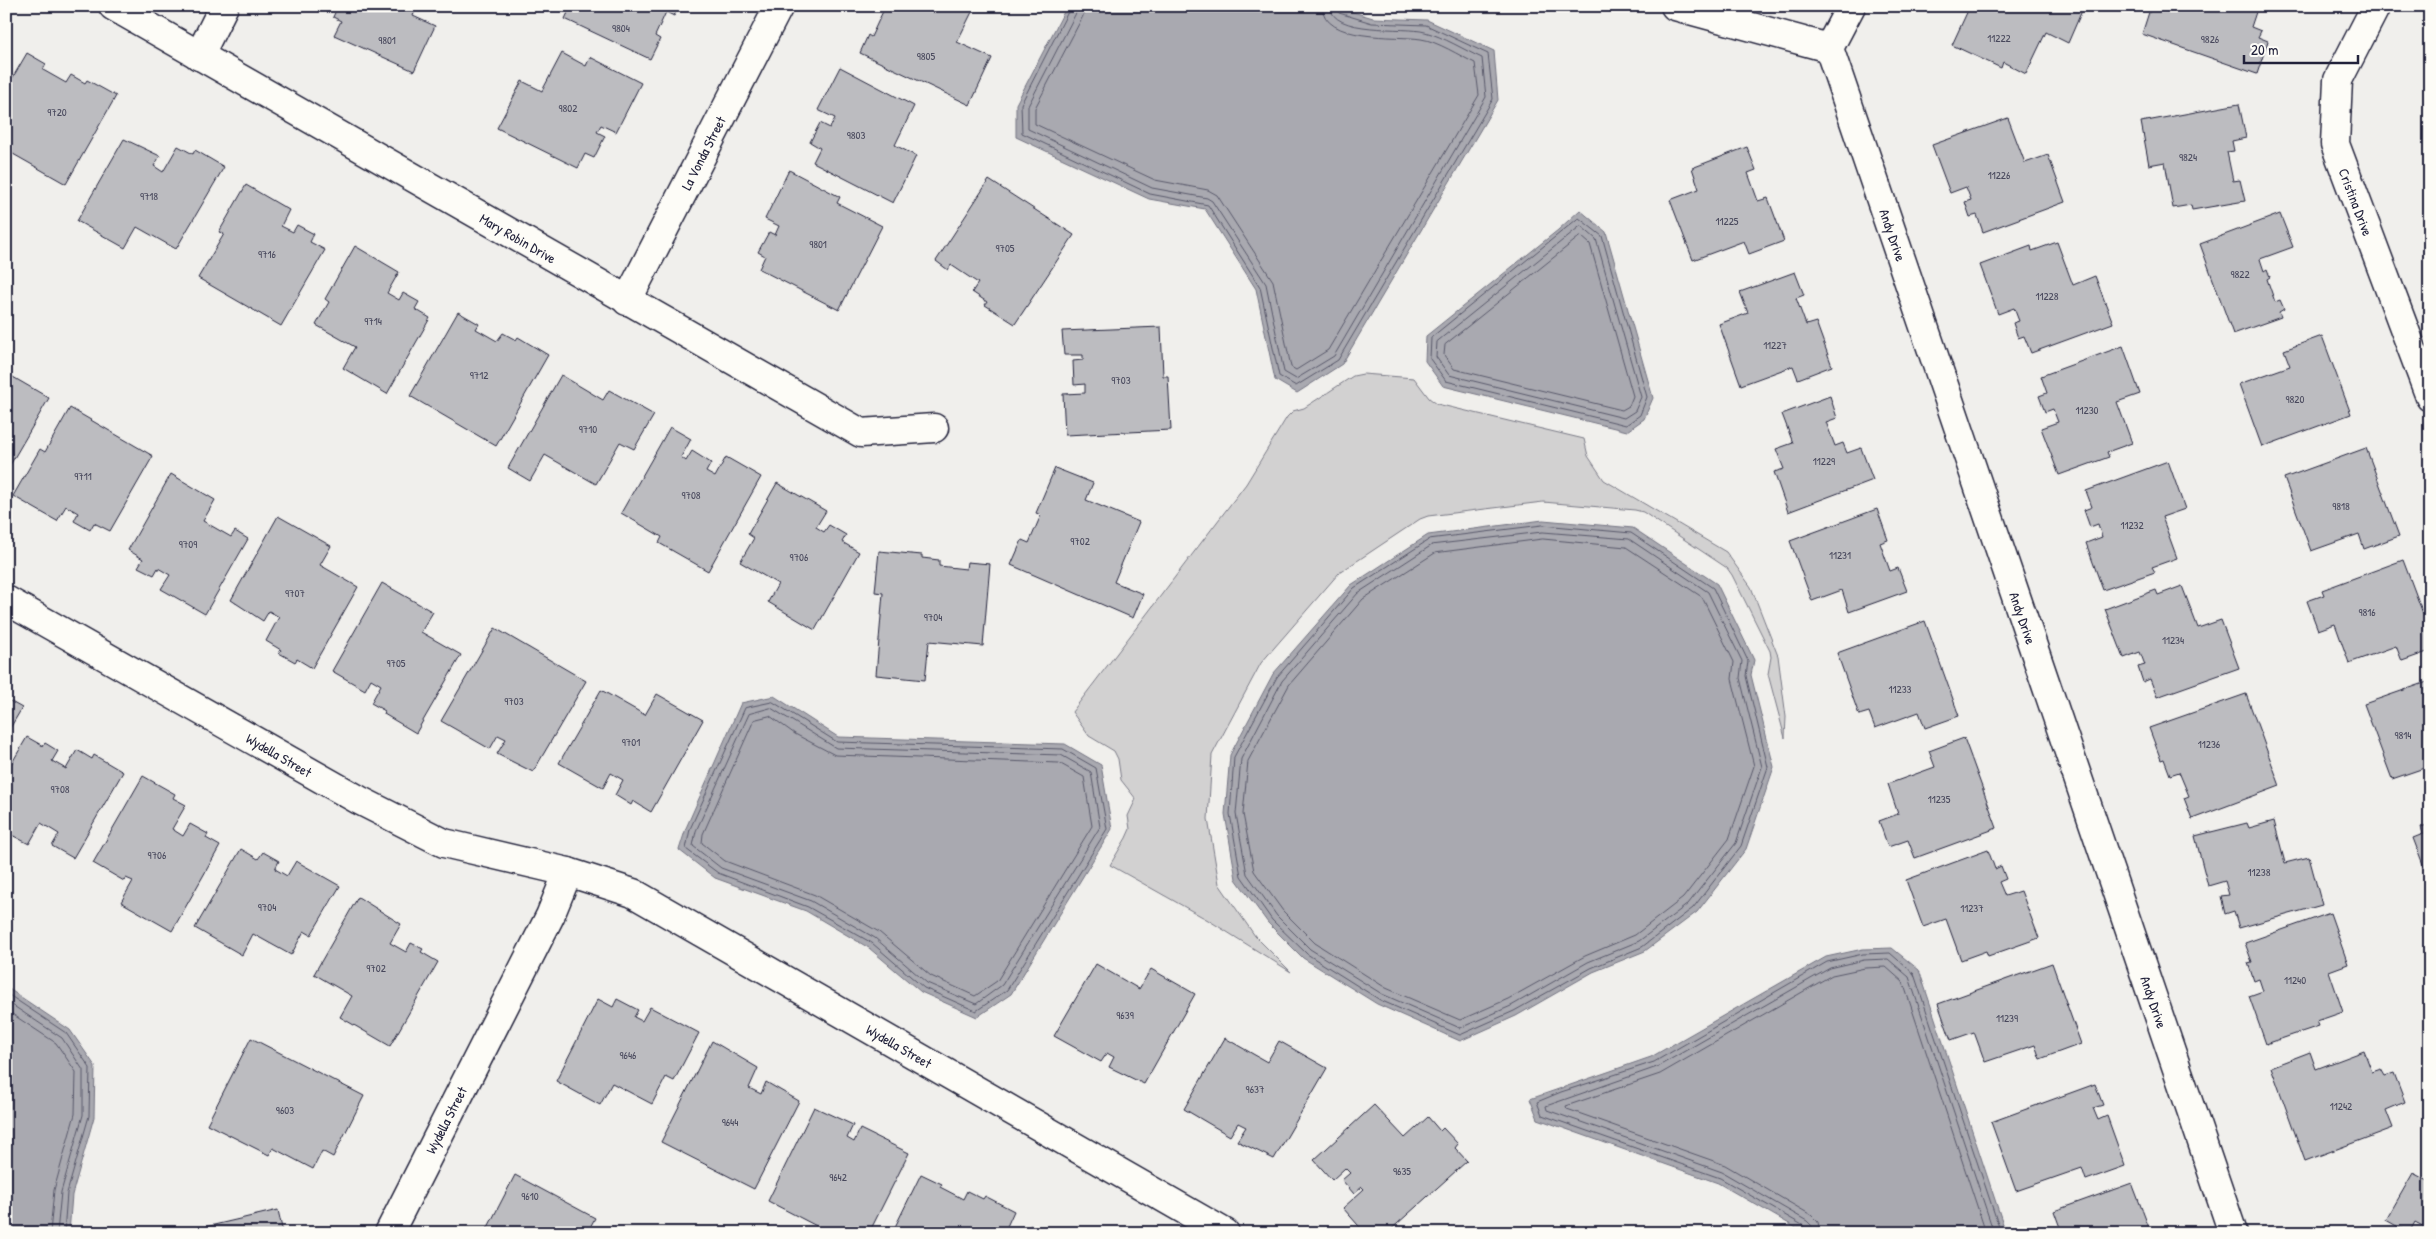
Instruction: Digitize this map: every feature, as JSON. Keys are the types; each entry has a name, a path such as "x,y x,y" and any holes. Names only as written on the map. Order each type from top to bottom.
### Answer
{"street":[{"name":"Mary Robin Drive","path":"113,6 862,433 934,428"},
{"path":"199,56 224,6"},
{"name":"La Vonda Street","path":"627,300 779,6"},
{"path":"1676,6 1829,48 1851,6"},
{"name":"Cristina Drive","path":"2376,6 2338,80 2335,144 2430,397"},
{"name":"Andy Drive","path":"1829,48 2233,1233"},
{"name":"Wydella Street","path":"6,600 359,800 444,843 568,872 633,892 1225,1233"},
{"name":"Wydella Street","path":"389,1233 550,916 568,872"}],"shaded area":[{"path":"1363,374 1414,378 1429,398 1437,404 1584,439 1588,456 1604,480 1726,552 1751,587 1778,656 1786,717 1785,738 1768,674 1771,657 1770,651 1732,575 1727,568 1643,512 1543,502 1428,516 1420,519 1339,573 1261,663 1212,755 1208,819 1219,884 1255,936 1291,972 1208,920 1110,865 1130,829 1128,816 1136,799 1121,780 1118,759 1114,751 1089,736 1072,712 1246,484 1287,417 1293,411 1304,408 1353,376"}],"water":[{"path":"1067,6 1333,6 1373,18 1427,20 1494,51 1498,100 1342,364 1297,393 1275,380 1256,289 1205,209 1149,199 1016,137 1016,104"},
{"path":"1580,210 1606,232 1653,398 1644,419 1627,431 1443,386 1425,361 1426,336 1558,230"},
{"path":"1543,520 1633,528 1717,584 1754,660 1751,675 1774,767 1746,849 1697,912 1645,951 1593,972 1516,1016 1460,1041 1377,1004 1303,958 1268,923 1236,879 1225,814 1230,755 1273,674 1351,585 1428,535"},
{"path":"774,696 838,737 1065,744 1101,765 1112,829 1011,994 977,1017 921,992 869,948 806,911 715,878 679,850 686,828 741,703"},
{"path":"1892,948 1919,970 2006,1233 1805,1233 1718,1183 1538,1119 1530,1099 1651,1057 1826,957 1863,949"},
{"path":"6,987 70,1030 95,1066 94,1117 72,1195 69,1233 6,1233"}],"building":[{"path":"338,6 417,6 413,16 435,26 414,71 334,35 341,21 333,17"},
{"path":"571,6 679,6 674,16 666,12 655,36 660,39 650,59 565,19"},
{"path":"894,6 975,6 957,42 992,58 970,105 860,53 868,35 871,37 884,9 891,12"},
{"path":"1970,6 2084,6 2068,43 2046,32 2026,74 2003,62 2001,68 1952,45"},
{"path":"2151,6 2258,6 2251,27 2261,31 2258,37 2268,41 2257,74 2142,34"},
{"path":"27,53 46,64 43,70 66,83 71,75 85,83 87,80 116,96 66,184 6,150 6,89"},
{"path":"562,53 586,66 590,57 641,83 616,132 601,125 597,132 605,136 594,158 585,154 578,168 497,128 522,81 542,91"},
{"path":"840,67 914,106 895,145 916,156 893,203 813,162 820,148 810,142 820,123 830,128 835,118 818,110"},
{"path":"2239,104 2246,138 2232,141 2234,151 2227,152 2233,181 2240,180 2245,201 2192,210 2191,205 2173,208 2165,162 2149,165 2141,122"},
{"path":"2008,118 2025,163 2048,155 2065,202 1983,232 1977,215 1970,217 1965,202 1971,200 1966,187 1950,193 1932,145"},
{"path":"124,139 160,156 154,166 163,172 178,146 193,154 195,150 224,167 176,249 137,227 125,248 77,221"},
{"path":"1747,147 1756,170 1748,173 1758,201 1768,198 1784,241 1749,254 1744,241 1693,260 1670,200 1699,189 1692,168"},
{"path":"789,170 840,197 837,203 882,226 839,310 759,269 765,256 758,252 769,232 775,235 779,226 765,219"},
{"path":"989,180 1074,235 1015,324 985,305 987,302 972,292 978,283 951,265 948,270 936,261"},
{"path":"246,185 289,210 281,226 293,232 297,225 314,234 310,242 325,250 281,326 198,278 224,234 219,232"},
{"path":"2280,214 2293,247 2260,259 2264,271 2267,269 2270,277 2267,279 2275,302 2280,300 2284,309 2279,312 2281,317 2233,334 2200,244"},
{"path":"2057,242 2073,285 2095,276 2113,323 2031,353 2024,336 2018,338 2013,323 2019,321 2014,308 1998,314 1980,265 2031,246 2032,251"},
{"path":"355,246 399,272 387,293 399,300 403,293 419,302 415,309 430,318 387,394 343,368 355,347 316,325 329,302 325,299"},
{"path":"1795,272 1804,295 1796,298 1806,325 1816,322 1832,366 1798,379 1793,366 1741,385 1719,324 1748,313 1740,292"},
{"path":"458,312 479,324 476,329 497,341 503,333 516,340 518,337 548,355 496,446 410,396"},
{"path":"1161,327 1163,376 1168,376 1171,430 1065,435 1063,394 1085,393 1085,384 1074,385 1073,361 1083,360 1083,355 1064,355 1062,331"},
{"path":"2322,336 2351,414 2262,447 2239,384 2290,366 2284,350"},
{"path":"2123,346 2140,394 2117,402 2132,443 2107,452 2109,457 2059,475 2041,428 2058,422 2053,409 2045,412 2039,396 2047,393 2041,376"},
{"path":"6,373 49,398 6,472"},
{"path":"561,375 603,400 609,390 654,415 634,449 620,442 596,484 545,455 530,481 508,468"},
{"path":"1830,396 1837,418 1826,422 1835,446 1843,443 1847,453 1861,448 1873,480 1788,512 1774,472 1784,469 1776,449 1793,443 1782,414"},
{"path":"70,408 153,456 110,531 94,523 90,530 74,521 78,513 66,506 57,521 13,496 40,449 45,452"},
{"path":"670,427 691,439 681,457 686,461 692,451 711,463 706,472 715,477 726,457 761,477 708,571 659,543 662,537 621,513"},
{"path":"2366,448 2399,536 2364,549 2359,534 2311,551 2284,478"},
{"path":"2168,461 2185,509 2162,517 2177,558 2152,567 2155,572 2103,590 2086,543 2102,537 2098,524 2090,527 2084,510 2092,507 2086,491"},
{"path":"1055,468 1093,483 1086,500 1139,522 1114,582 1143,594 1133,618 1011,565 1022,540 1029,543 1041,515 1036,513"},
{"path":"171,474 215,500 203,521 231,537 235,531 248,539 205,614 161,589 170,575 158,568 154,575 138,567 143,559 128,550"},
{"path":"777,483 826,511 816,527 824,532 829,525 846,535 842,542 859,552 815,630 768,602 778,584 740,562 754,538 748,534"},
{"path":"1877,509 1888,540 1880,543 1890,571 1898,568 1907,591 1849,612 1842,590 1812,601 1790,541"},
{"path":"278,516 331,546 320,565 358,587 312,668 297,659 295,662 279,653 281,650 266,641 279,617 269,611 263,621 231,600"},
{"path":"879,551 922,555 922,558 939,560 939,566 966,569 967,562 990,564 983,646 929,641 925,680 876,675 883,593 875,592"},
{"path":"2403,560 2430,632 2430,651 2402,661 2396,646 2349,663 2335,624 2318,630 2307,601 2324,595 2322,590"},
{"path":"382,583 433,612 421,632 461,655 416,733 384,714 385,711 371,703 381,685 371,679 365,690 332,671"},
{"path":"2182,586 2198,628 2221,620 2239,668 2157,697 2150,679 2143,682 2138,667 2145,665 2140,652 2124,658 2105,609 2156,590 2158,595"},
{"path":"1925,621 1959,716 1925,728 1919,712 1875,728 1869,712 1859,715 1837,653"},
{"path":"495,628 586,681 533,772 497,754 506,739 498,735 490,749 441,721"},
{"path":"2430,681 2430,766 2392,779 2364,704"},
{"path":"601,690 645,715 657,694 703,720 651,812 633,801 631,805 615,795 623,780 611,773 603,788 559,763"},
{"path":"2246,694 2280,786 2192,819 2184,798 2189,796 2179,772 2170,775 2164,759 2161,760 2149,728"},
{"path":"6,699 22,708 6,735"},
{"path":"27,737 43,746 45,743 58,751 52,761 66,769 77,750 92,759 94,755 123,772 73,858 52,846 59,834 41,823 29,844 6,832 6,773"},
{"path":"1964,738 1997,828 1915,858 1908,840 1888,847 1879,821 1898,814 1888,784 1935,767 1929,751"},
{"path":"143,776 175,794 173,798 186,805 172,829 183,836 190,824 208,834 206,838 220,846 172,931 121,902 133,881 126,878 124,881 93,863"},
{"path":"2274,821 2285,863 2309,857 2322,905 2239,928 2234,911 2225,914 2221,896 2229,895 2225,881 2208,886 2195,836 2247,823 2249,828"},
{"path":"2430,824 2430,883 2413,838 2423,834 2421,827"},
{"path":"241,849 258,859 263,852 279,861 275,869 287,876 296,861 340,886 311,935 304,931 291,955 253,934 242,955 195,928"},
{"path":"1988,850 1995,869 2001,866 2006,879 1999,882 2005,896 2021,891 2039,938 1988,956 1986,951 1961,960 1946,919 1923,927 1906,880"},
{"path":"358,897 401,924 390,943 406,952 411,943 423,949 421,952 438,962 390,1046 340,1017 352,996 314,974"},
{"path":"2330,913 2348,964 2329,971 2343,1012 2317,1021 2319,1026 2266,1044 2249,996 2263,991 2259,979 2254,981 2248,963 2252,962 2245,943"},
{"path":"2052,963 2081,1044 2040,1059 2035,1045 1985,1062 1974,1032 1951,1040 1938,1004"},
{"path":"1096,964 1139,989 1151,969 1195,994 1144,1084 1109,1067 1114,1057 1107,1053 1101,1062 1054,1036"},
{"path":"598,999 613,1007 617,999 638,1010 634,1017 642,1021 650,1007 699,1033 674,1081 666,1077 652,1104 612,1083 600,1105 556,1081"},
{"path":"251,1038 364,1096 333,1157 322,1151 313,1169 273,1148 269,1155 207,1124"},
{"path":"1225,1038 1267,1062 1279,1041 1327,1068 1274,1159 1237,1141 1246,1127 1238,1123 1230,1136 1184,1109"},
{"path":"712,1041 758,1068 749,1088 761,1094 766,1082 799,1101 754,1189 661,1142"},
{"path":"2364,1051 2372,1072 2381,1069 2385,1076 2394,1073 2405,1102 2386,1110 2393,1128 2305,1161 2271,1067 2310,1052 2316,1069"},
{"path":"2095,1084 2103,1105 2093,1108 2098,1120 2107,1116 2125,1166 2086,1180 2082,1168 2016,1191 1991,1122"},
{"path":"1374,1105 1405,1138 1428,1117 1440,1131 1443,1128 1458,1144 1455,1148 1467,1161 1387,1233 1365,1233 1343,1208 1364,1189 1362,1187 1354,1194 1342,1180 1350,1173 1345,1168 1332,1180 1314,1160"},
{"path":"814,1107 853,1125 847,1138 854,1142 860,1129 909,1153 869,1233 830,1233 768,1201"},
{"path":"2413,1173 2430,1182 2430,1230 2415,1222 2409,1233 2386,1220"},
{"path":"921,1174 942,1184 940,1187 963,1199 967,1191 983,1199 985,1196 1014,1211 1004,1233 892,1233"},
{"path":"515,1175 595,1218 587,1233 485,1233"},
{"path":"2132,1183 2151,1233 2062,1233 2054,1211"},
{"path":"278,1210 283,1233 180,1233"},
{"path":"1030,1225 1046,1233 1026,1233"}]}
